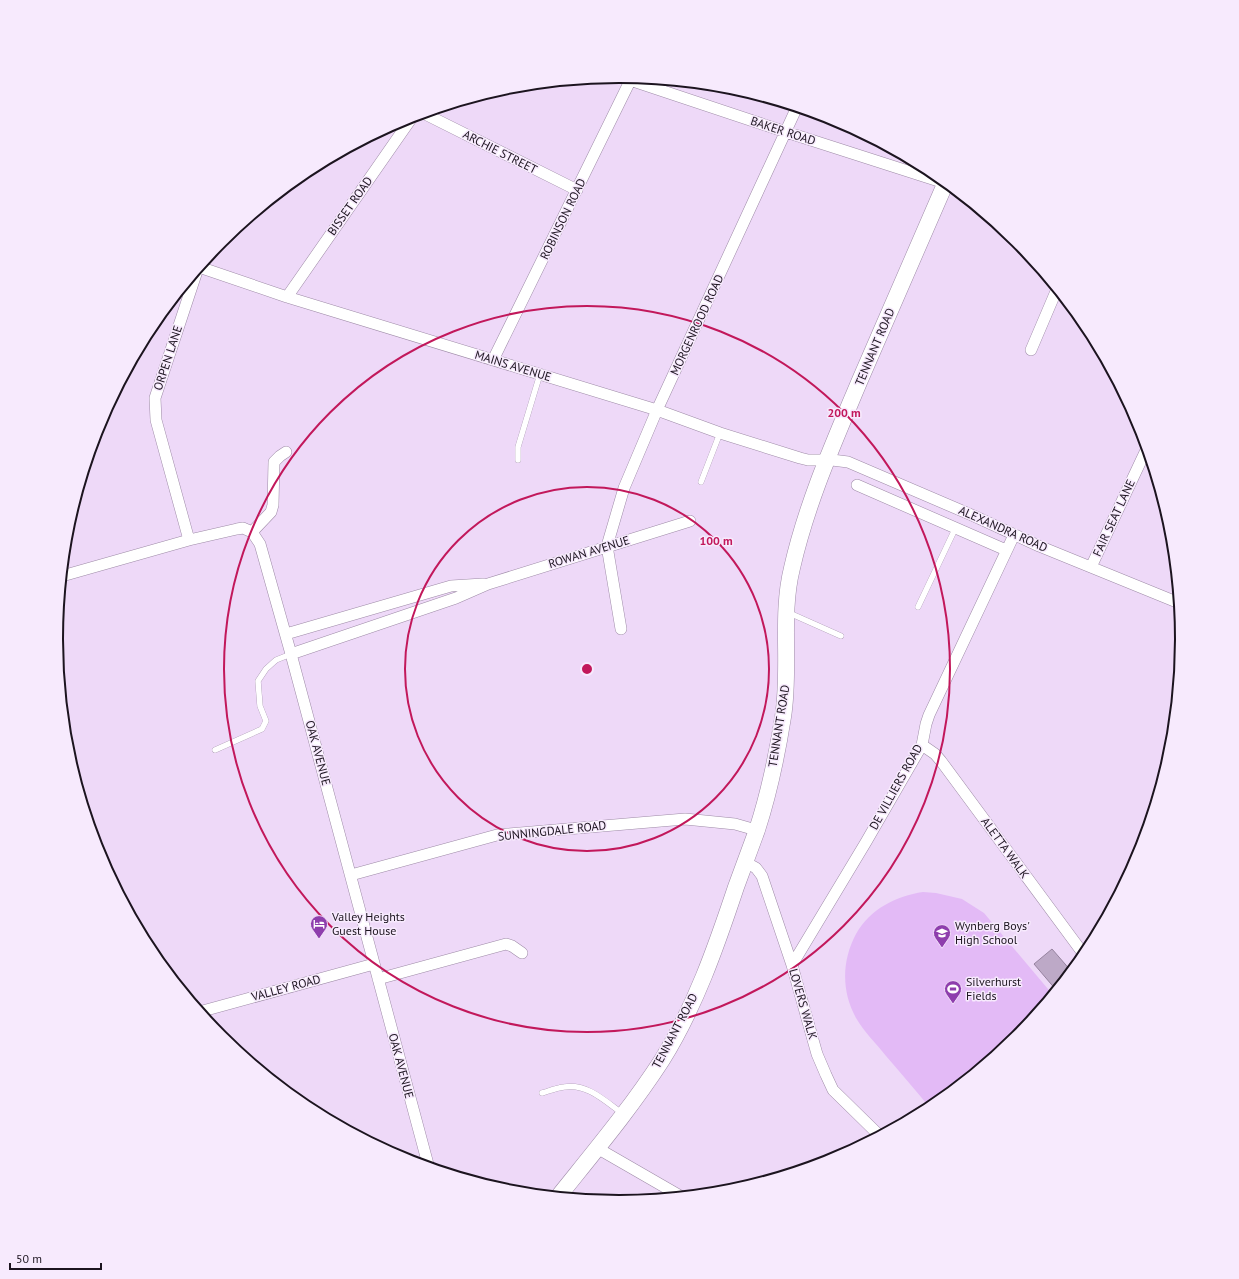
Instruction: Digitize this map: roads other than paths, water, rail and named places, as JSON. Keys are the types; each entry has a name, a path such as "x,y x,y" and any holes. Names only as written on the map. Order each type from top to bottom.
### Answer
{"main road":[{"name":"TENNANT ROAD","path":"561,1193 624,1114 663,1058 691,1006 705,974 745,862 770,785 784,713 786,694 787,611 791,570 808,508 826,460 945,188"}],"street":[{"name":"ROBINSON ROAD","path":"493,360 630,83"},
{"name":"BAKER ROAD","path":"646,84 786,132 930,178"},
{"name":"MORGENROOD ROAD","path":"607,546 624,488 657,410 795,112"},
{"name":"ARCHIE STREET","path":"430,117 577,190"},
{"name":"BISSET ROAD","path":"287,297 407,125"},
{"name":"MAINS AVENUE","path":"204,270 287,297 657,410 720,433 805,460 826,460"},
{"name":"ORPEN LANE","path":"189,540 156,420 155,398 193,282"},
{"path":"1032,350 1055,294"},
{"path":"67,575 189,540 243,528 252,532 271,512 274,505 274,462 286,452"},
{"name":"FAIR SEAT LANE","path":"1091,567 1144,455"},
{"name":"ALEXANDRA ROAD","path":"826,460 848,462 963,511 1039,546 1175,600"},
{"path":"894,501 900,484"},
{"path":"857,485 1006,550"},
{"path":"956,528 963,511"},
{"path":"975,536 982,520"},
{"name":"ROWAN AVENUE","path":"291,654 456,598 488,584 690,521"},
{"name":"OAK AVENUE","path":"252,532 260,544 286,634 427,1161"},
{"name":"DE VILLIERS ROAD","path":"792,965 922,745 929,714 1014,535"},
{"path":"607,546 621,628"},
{"name":"ROWAN AVENUE","path":"286,634 451,586 488,584"},
{"name":"ALETTA WALK","path":"922,745 935,754 941,761 1081,950"},
{"name":"SUNNINGDALE ROAD","path":"351,875 497,835 685,819 735,824 756,830"},
{"name":"LOVERS WALK","path":"745,862 756,868 762,876 792,965 818,1054 833,1090 877,1133"},
{"path":"378,979 506,944 522,953"},
{"name":"VALLEY ROAD","path":"205,1010 374,964"},
{"path":"597,1148 675,1193"}],"lane":[{"path":"518,460 517,450 540,374"},
{"path":"701,482 720,433"},
{"path":"918,607 956,528"},
{"path":"787,611 841,636"},
{"path":"216,750 262,729 266,721 260,706 258,681 266,669 276,660 291,654"},
{"path":"542,1093 564,1087 583,1088 599,1096 624,1114"}],"place":[{"name":"Valley Heights Guest House","path":"319,939"},
{"name":"Wynberg Boys' High School","path":"942,948"},
{"name":"Silverhurst Fields","path":"953,1004"}]}
